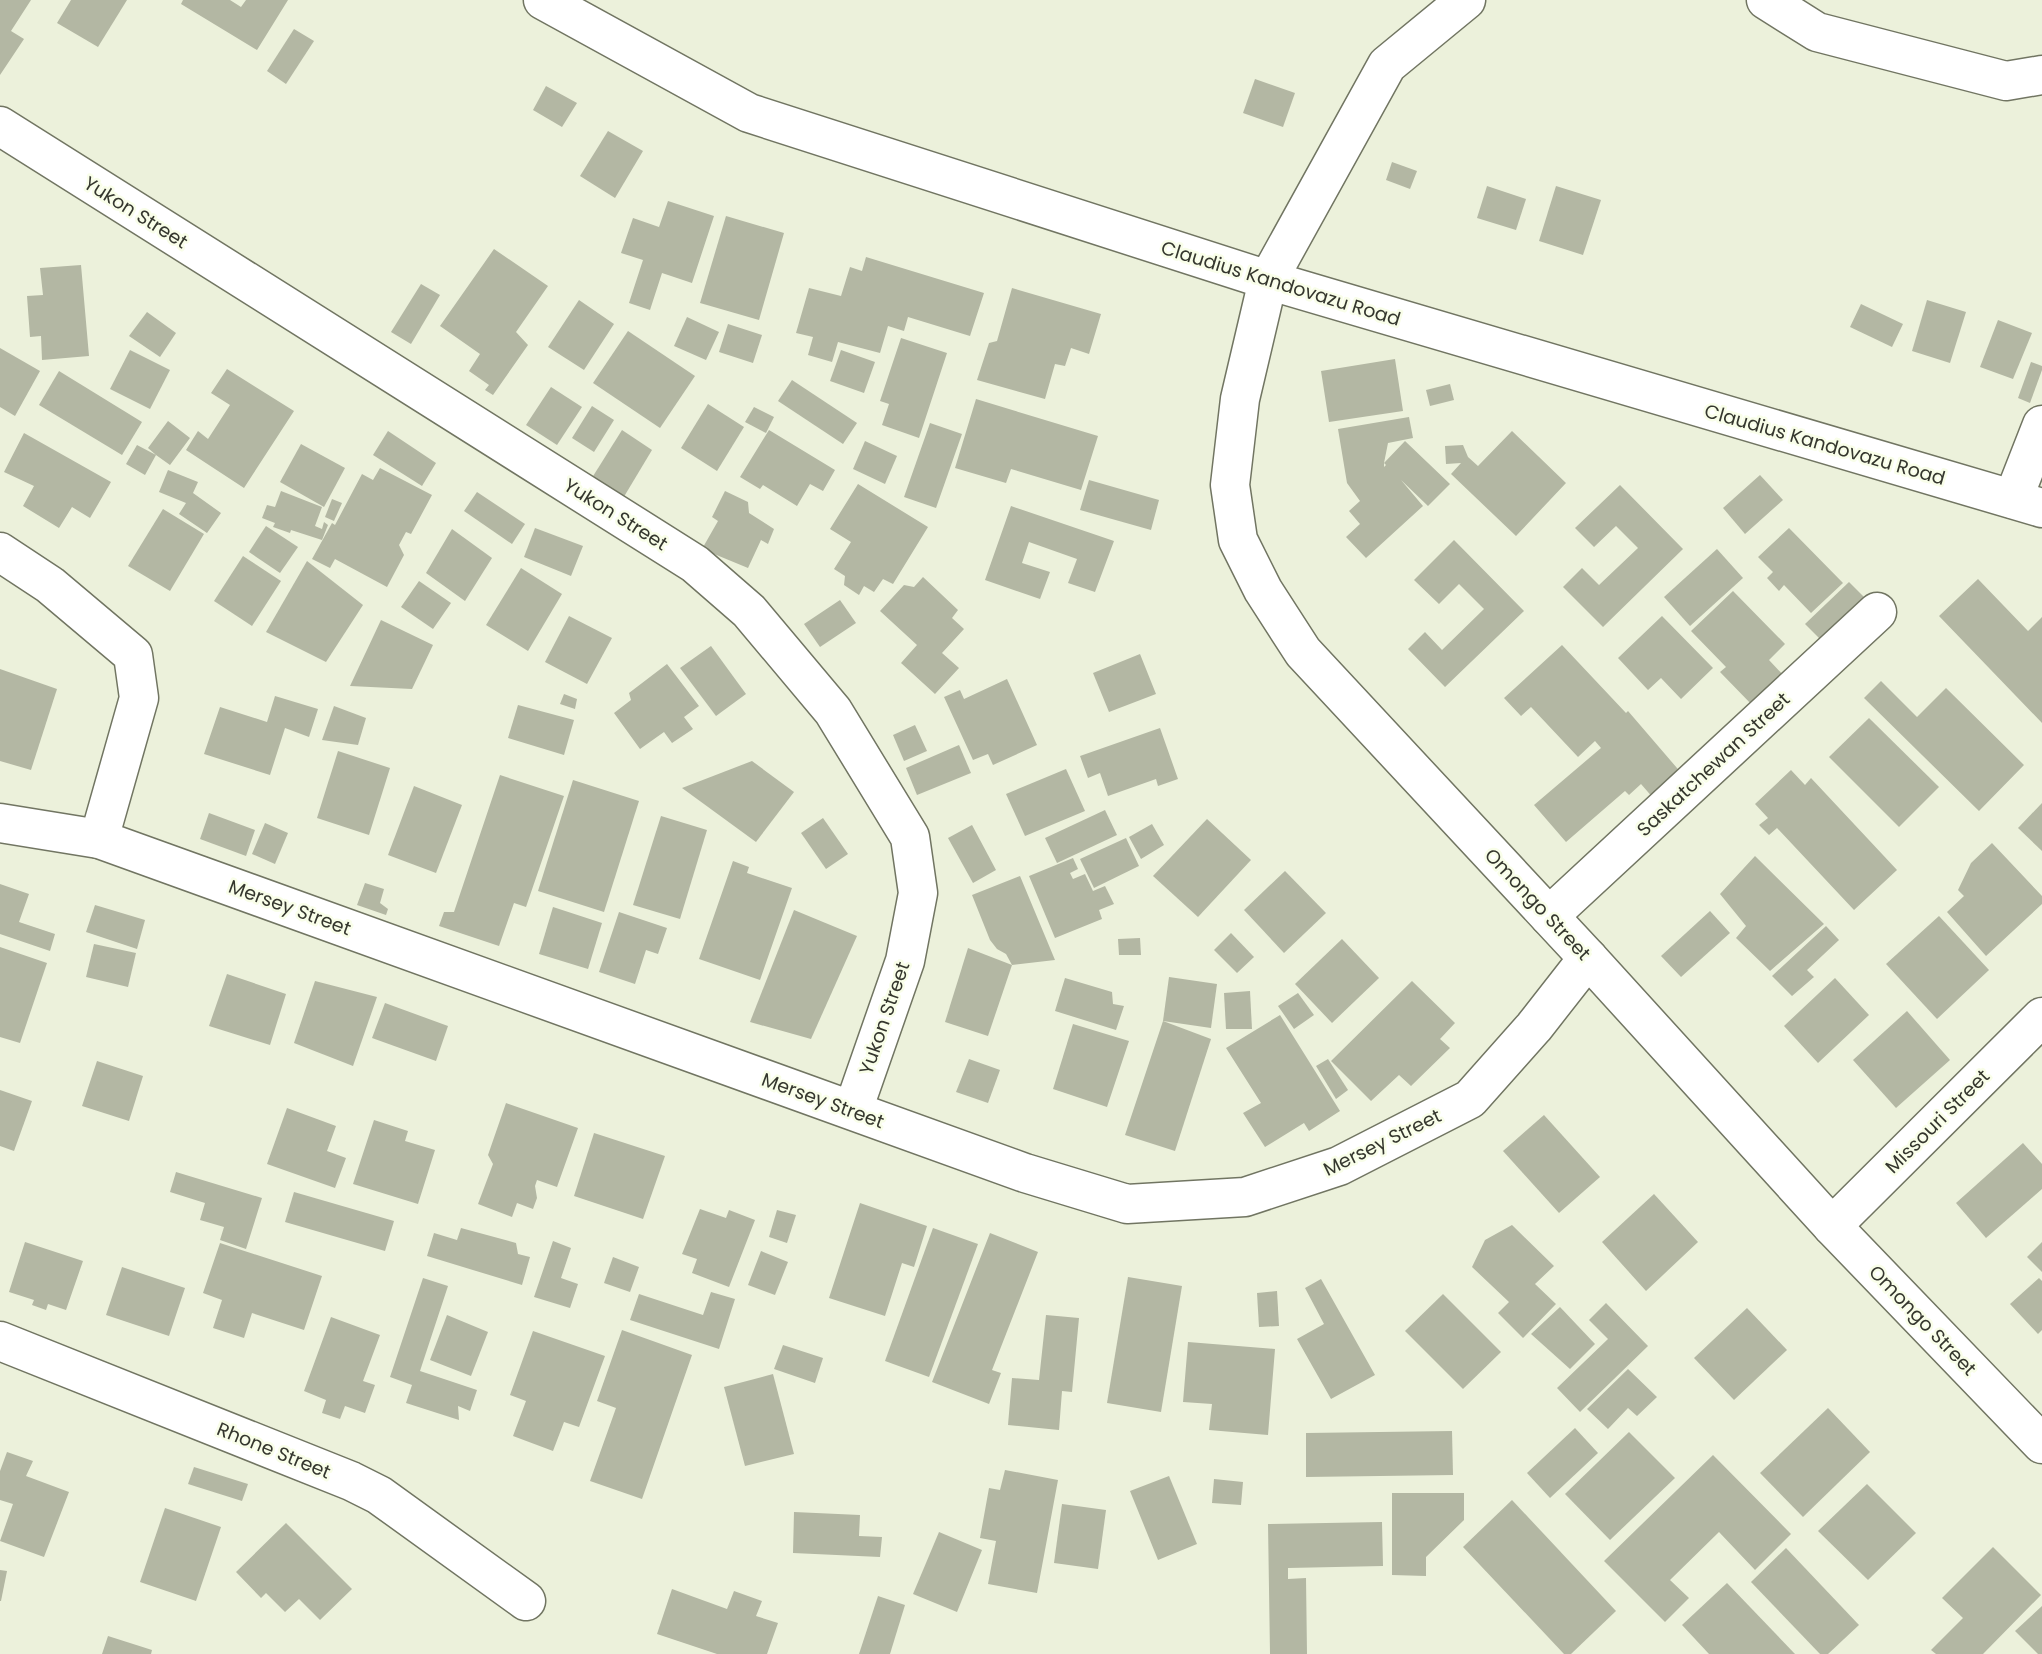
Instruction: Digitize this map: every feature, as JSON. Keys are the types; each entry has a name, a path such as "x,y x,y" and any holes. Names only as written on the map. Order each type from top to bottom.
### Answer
{"street":[{"name":"Omongo Street","path":"1466,0 1387,65 1268,280 1240,399 1230,485 1238,540 1264,590 1303,652 1588,958 1832,1226 2042,1444"},
{"path":"1766,0 1817,32 2006,81 2042,75"},
{"name":"Claudius Kandovazu Road","path":"553,3 749,113 1268,280 2028,504"},
{"name":"Yukon Street","path":"0,126 695,564 750,611 833,711 910,837 918,893 905,961 853,1110"},
{"path":"2028,504 2042,425"},
{"path":"0,552 50,585 133,655 139,698 99,839"},
{"name":"Saskatchewan Street","path":"1549,916 1877,612"},
{"name":"Mersey Street","path":"0,824 99,839 1025,1172 1127,1204 1245,1197 1339,1167 1470,1099 1534,1027 1588,958"},
{"name":"Missouri Street","path":"1832,1226 2042,1017"},
{"name":"Rhone Street","path":"0,1341 370,1490 526,1601"}],"building":[{"path":"0,0 31,0 11,31 24,39 0,75"},
{"path":"71,0 127,0 98,47 57,23"},
{"path":"183,0 230,0 241,7 246,0 288,0 257,50 181,4"},
{"path":"294,29 314,41 286,84 267,71"},
{"path":"1255,79 1295,93 1283,127 1243,113"},
{"path":"546,86 577,103 562,127 533,110"},
{"path":"608,131 643,151 615,198 580,176"},
{"path":"1392,162 1417,171 1410,189 1386,180"},
{"path":"1487,186 1526,199 1516,230 1477,218"},
{"path":"1556,186 1601,200 1583,255 1539,241"},
{"path":"668,201 714,216 692,283 662,273 650,310 629,303 643,260 621,253 633,218 659,227"},
{"path":"726,216 784,233 759,320 700,303"},
{"path":"494,249 548,286 516,332 528,345 493,395 485,390 489,385 469,371 480,354 440,326"},
{"path":"866,257 984,293 970,336 908,317 904,331 888,326 880,353 838,342 832,362 808,355 813,337 796,333 809,288 841,296 850,267 862,271"},
{"path":"81,265 89,356 42,360 41,336 30,337 27,296 43,295 40,268"},
{"path":"421,284 440,295 411,344 391,332"},
{"path":"1012,288 1101,314 1089,354 1071,348 1065,366 1055,364 1045,399 977,380 989,343 997,341"},
{"path":"579,300 614,324 584,370 548,347"},
{"path":"1927,300 1966,312 1950,363 1912,351"},
{"path":"1861,304 1903,324 1892,347 1850,327"},
{"path":"147,312 176,333 160,357 129,336"},
{"path":"687,317 719,332 706,360 674,346"},
{"path":"1998,320 2032,333 2013,379 1980,367"},
{"path":"728,324 762,335 753,363 719,352"},
{"path":"628,331 695,376 660,428 593,383"},
{"path":"901,338 947,353 919,438 882,425 889,404 880,401"},
{"path":"0,348 40,371 15,416 0,407"},
{"path":"130,350 170,370 150,409 110,389"},
{"path":"841,350 875,362 864,393 830,381"},
{"path":"1395,359 1403,411 1329,422 1321,371"},
{"path":"2031,362 2042,366 2042,370 2030,403 2018,398"},
{"path":"227,369 294,411 244,488 186,450 198,431 208,439 230,405 211,393"},
{"path":"59,371 142,422 122,455 39,405"},
{"path":"792,380 857,423 843,444 778,401"},
{"path":"1450,384 1454,400 1430,406 1426,390"},
{"path":"551,387 582,407 557,445 526,425"},
{"path":"976,399 1098,436 1081,490 1011,469 1006,483 955,468"},
{"path":"708,404 744,427 717,471 681,448"},
{"path":"592,406 614,420 594,452 572,438"},
{"path":"754,407 774,417 766,433 745,422"},
{"path":"1409,417 1413,438 1388,443 1384,463 1405,441 1450,484 1428,506 1401,480 1423,506 1366,558 1346,537 1360,524 1349,511 1360,501 1347,483 1338,429"},
{"path":"168,421 190,438 170,465 148,448"},
{"path":"930,423 962,434 936,508 904,497"},
{"path":"622,430 652,450 622,500 590,481"},
{"path":"769,430 835,470 823,491 810,484 797,506 763,485 760,489 740,477"},
{"path":"388,431 436,463 422,486 373,455"},
{"path":"1512,431 1566,483 1516,536 1451,474 1461,463 1446,464 1445,446 1463,445 1468,457 1478,466"},
{"path":"24,433 111,482 90,518 72,507 59,528 23,506 34,486 4,472"},
{"path":"865,441 897,456 885,484 853,469"},
{"path":"301,444 345,468 324,507 280,482"},
{"path":"137,445 156,455 145,475 126,464"},
{"path":"380,468 432,495 411,534 406,532 399,545 404,555 387,587 335,559 330,568 312,559 332,523 335,525 362,474 373,480"},
{"path":"168,470 198,482 193,493 221,513 207,533 179,514 186,503 159,492"},
{"path":"1760,475 1783,500 1745,534 1723,508"},
{"path":"1089,480 1159,500 1151,530 1080,510"},
{"path":"858,484 928,527 893,584 883,579 874,592 864,586 859,595 844,585 845,576 834,569 851,542 830,529"},
{"path":"1620,485 1683,549 1603,627 1563,587 1582,568 1599,585 1638,548 1616,526 1594,547 1575,528"},
{"path":"281,491 322,507 315,526 322,529 324,522 328,525 322,540 273,527 275,523 262,518 267,505 275,507"},
{"path":"725,491 748,502 749,513 774,529 768,544 761,540 748,568 702,549 718,521 712,517"},
{"path":"477,492 525,524 512,544 464,511"},
{"path":"332,499 342,503 334,521 325,517"},
{"path":"1011,506 1114,541 1095,592 1068,583 1077,559 1029,542 1022,563 1050,572 1040,599 985,580"},
{"path":"163,509 204,534 170,591 128,566"},
{"path":"266,526 298,547 280,573 249,552"},
{"path":"535,528 583,546 571,576 524,557"},
{"path":"1789,528 1843,583 1811,613 1784,585 1779,591 1767,578 1773,572 1758,557"},
{"path":"452,529 492,558 465,601 426,573"},
{"path":"1454,540 1524,611 1445,687 1408,649 1425,632 1442,650 1484,609 1459,584 1439,604 1414,580"},
{"path":"1717,549 1743,578 1690,626 1664,597"},
{"path":"243,556 281,581 252,626 214,601"},
{"path":"307,561 363,605 326,662 266,632"},
{"path":"521,568 562,594 528,651 486,625"},
{"path":"923,577 958,610 952,618 964,629 942,653 959,668 935,694 901,663 917,645 880,611 904,585 914,587"},
{"path":"1978,579 2028,631 2042,617 2042,723 1939,616"},
{"path":"419,581 451,603 433,629 401,607"},
{"path":"1849,582 1865,598 1822,641 1805,624"},
{"path":"1733,591 1785,644 1769,660 1785,677 1754,707 1720,672 1726,667 1691,631"},
{"path":"840,600 856,623 820,647 804,624"},
{"path":"569,616 612,638 587,684 545,662"},
{"path":"1662,616 1713,668 1681,699 1661,678 1648,690 1618,658"},
{"path":"381,620 433,645 412,689 350,686"},
{"path":"1562,645 1626,713 1628,711 1683,775 1654,799 1641,784 1629,795 1625,791 1566,842 1534,805 1601,748 1595,741 1578,757 1531,707 1521,716 1504,698"},
{"path":"711,646 746,694 716,716 680,668"},
{"path":"1140,654 1156,694 1109,712 1093,673"},
{"path":"667,664 699,706 684,717 693,729 672,743 664,732 640,749 614,713 631,700 629,693"},
{"path":"0,669 57,689 31,770 0,761"},
{"path":"1007,679 1037,745 993,765 988,754 973,760 944,697 960,690 964,699"},
{"path":"1881,681 1917,717 1946,688 2024,765 1979,811 1864,698"},
{"path":"564,694 577,699 575,709 560,704"},
{"path":"275,696 318,709 309,737 285,728 270,775 204,754 220,707 267,722"},
{"path":"518,705 574,720 564,755 508,738"},
{"path":"334,706 366,718 358,745 322,740"},
{"path":"1869,718 1939,787 1899,827 1829,757"},
{"path":"915,725 927,751 904,761 893,735"},
{"path":"1160,728 1178,779 1158,786 1156,779 1108,796 1100,773 1088,778 1080,756"},
{"path":"959,745 971,773 917,795 906,768"},
{"path":"338,751 390,768 369,835 317,818"},
{"path":"752,761 794,792 756,842 682,788"},
{"path":"1066,769 1085,811 1025,836 1006,794"},
{"path":"1791,770 1805,785 1811,778 1897,870 1854,910 1777,828 1769,835 1759,825 1768,818 1755,804"},
{"path":"500,775 564,796 526,907 514,903 499,946 439,926 444,912 454,912"},
{"path":"573,780 639,801 604,912 538,891"},
{"path":"414,786 462,805 436,873 388,855"},
{"path":"2042,803 2042,851 2018,828"},
{"path":"1105,810 1117,835 1057,863 1045,838"},
{"path":"209,813 255,830 246,856 200,839"},
{"path":"661,816 707,830 680,919 633,905"},
{"path":"823,818 848,854 826,869 801,833"},
{"path":"1207,819 1251,860 1198,917 1153,876"},
{"path":"265,823 288,833 275,864 252,854"},
{"path":"1152,824 1164,845 1141,859 1129,837"},
{"path":"972,825 996,870 973,883 948,838"},
{"path":"1126,838 1139,866 1094,888 1080,859"},
{"path":"1992,843 2042,896 2042,904 1986,956 1947,912 1964,896 1958,890 1971,863"},
{"path":"1755,856 1824,924 1770,971 1736,938 1746,926 1720,894"},
{"path":"1073,858 1078,869 1070,873 1073,879 1085,874 1093,891 1105,886 1114,904 1099,910 1102,919 1055,938 1029,876"},
{"path":"733,861 749,867 747,873 792,888 760,980 699,959"},
{"path":"1285,871 1326,913 1284,953 1244,910"},
{"path":"1020,876 1055,960 1012,965 1006,954 997,949 990,940 972,895"},
{"path":"365,883 384,889 380,903 388,909 386,915 357,905"},
{"path":"0,884 29,894 19,922 55,934 50,951 0,934"},
{"path":"95,905 145,920 137,949 86,932"},
{"path":"553,907 602,923 588,969 539,954"},
{"path":"794,910 857,936 811,1039 750,1022"},
{"path":"1710,911 1730,933 1681,977 1661,956"},
{"path":"619,912 667,928 658,954 646,950 635,984 599,972"},
{"path":"1939,916 1989,970 1937,1019 1886,964"},
{"path":"1826,926 1839,940 1807,970 1814,977 1792,996 1772,976"},
{"path":"1231,933 1254,957 1237,973 1214,950"},
{"path":"1140,938 1141,955 1119,955 1118,939"},
{"path":"1342,939 1379,978 1332,1023 1295,984"},
{"path":"94,944 136,953 128,987 86,977"},
{"path":"0,947 47,963 20,1043 0,1037"},
{"path":"968,948 1012,965 988,1036 945,1022"},
{"path":"227,974 286,994 270,1045 209,1026"},
{"path":"1169,977 1217,984 1211,1028 1163,1021"},
{"path":"1065,978 1112,992 1113,1004 1124,1006 1116,1030 1055,1011"},
{"path":"1835,978 1869,1015 1818,1063 1784,1026"},
{"path":"315,981 377,997 353,1066 294,1043"},
{"path":"1412,981 1455,1023 1440,1039 1450,1048 1411,1086 1399,1075 1371,1101 1331,1061"},
{"path":"1250,991 1252,1029 1226,1029 1224,993"},
{"path":"1298,993 1314,1015 1294,1029 1278,1006"},
{"path":"385,1003 448,1026 436,1061 372,1038"},
{"path":"1907,1011 1950,1060 1896,1108 1853,1060"},
{"path":"1280,1015 1340,1111 1309,1131 1304,1123 1265,1147 1243,1113 1261,1103 1226,1048"},
{"path":"1163,1021 1211,1039 1175,1151 1125,1135"},
{"path":"1073,1024 1129,1041 1107,1107 1053,1089"},
{"path":"969,1059 1000,1070 988,1103 956,1092"},
{"path":"1328,1059 1348,1090 1336,1099 1316,1066"},
{"path":"97,1061 143,1076 129,1121 82,1106"},
{"path":"0,1090 32,1101 14,1151 0,1146"},
{"path":"506,1103 578,1128 557,1187 537,1180 537,1198 533,1209 517,1203 512,1217 478,1204 493,1164 488,1155"},
{"path":"287,1108 336,1126 327,1151 346,1158 335,1188 267,1164"},
{"path":"1544,1115 1600,1177 1559,1213 1503,1151"},
{"path":"374,1120 408,1131 405,1141 435,1150 418,1204 353,1184"},
{"path":"594,1133 665,1156 643,1219 574,1196"},
{"path":"2023,1143 2042,1164 2042,1189 1986,1238 1956,1203"},
{"path":"176,1172 262,1198 246,1249 220,1240 224,1227 200,1220 205,1203 170,1192"},
{"path":"294,1192 394,1221 385,1251 285,1222"},
{"path":"1654,1194 1698,1242 1646,1291 1602,1242"},
{"path":"860,1203 927,1226 914,1267 902,1263 885,1316 829,1298"},
{"path":"700,1209 726,1218 729,1210 755,1220 729,1287 692,1273 697,1259 682,1254"},
{"path":"777,1210 796,1215 787,1243 769,1237"},
{"path":"1512,1225 1554,1266 1535,1284 1556,1304 1523,1338 1498,1313 1509,1302 1472,1267 1485,1240"},
{"path":"461,1228 516,1243 518,1254 530,1257 522,1285 427,1256 434,1233 457,1240"},
{"path":"933,1228 978,1244 929,1377 885,1361"},
{"path":"990,1233 1038,1252 992,1370 1001,1373 989,1404 932,1382"},
{"path":"553,1241 571,1248 561,1278 578,1284 570,1308 534,1297"},
{"path":"25,1242 83,1261 66,1310 48,1304 46,1310 32,1305 34,1300 9,1292"},
{"path":"2042,1242 2042,1272 2027,1257"},
{"path":"220,1243 322,1276 304,1330 252,1313 244,1338 213,1328 222,1300 203,1293"},
{"path":"761,1251 788,1262 775,1295 748,1285"},
{"path":"613,1257 639,1267 630,1292 604,1283"},
{"path":"122,1267 185,1288 169,1336 106,1315"},
{"path":"1128,1277 1182,1286 1161,1412 1107,1403"},
{"path":"423,1278 448,1286 420,1371 477,1390 470,1411 458,1406 459,1420 406,1403 412,1385 390,1377"},
{"path":"2039,1278 2042,1281 2042,1330 2038,1334 2010,1304"},
{"path":"1321,1279 1375,1375 1331,1399 1297,1339 1324,1324 1305,1288"},
{"path":"1277,1291 1279,1326 1259,1327 1257,1293"},
{"path":"711,1292 735,1299 719,1349 630,1320 639,1294 703,1315"},
{"path":"1443,1294 1501,1352 1463,1389 1405,1331"},
{"path":"1606,1303 1648,1346 1580,1412 1557,1388 1608,1339 1589,1320"},
{"path":"1560,1307 1595,1344 1570,1369 1531,1334"},
{"path":"1747,1308 1787,1350 1734,1400 1694,1358"},
{"path":"447,1315 488,1332 471,1376 430,1360"},
{"path":"1046,1315 1079,1318 1072,1392 1062,1391 1059,1430 1008,1425 1012,1378 1039,1380"},
{"path":"331,1317 380,1335 363,1381 375,1385 365,1413 345,1406 340,1419 322,1413 326,1400 304,1391"},
{"path":"622,1330 692,1355 642,1499 590,1481 616,1408 597,1401"},
{"path":"533,1331 605,1356 579,1427 564,1422 553,1451 513,1436 526,1401 510,1395"},
{"path":"1188,1342 1275,1349 1268,1435 1209,1430 1212,1404 1183,1402"},
{"path":"783,1345 823,1358 815,1383 774,1369"},
{"path":"1628,1369 1657,1397 1637,1416 1628,1408 1608,1429 1587,1409"},
{"path":"773,1374 794,1454 745,1466 724,1387"},
{"path":"1828,1408 1870,1452 1803,1517 1760,1473"},
{"path":"1575,1428 1598,1453 1550,1498 1527,1473"},
{"path":"1452,1431 1453,1475 1306,1477 1306,1433"},
{"path":"1629,1432 1675,1478 1610,1540 1565,1494"},
{"path":"7,1452 33,1461 26,1476 69,1492 44,1557 0,1541 13,1504 0,1500 0,1471"},
{"path":"1713,1455 1791,1534 1755,1570 1719,1532 1670,1580 1689,1598 1665,1622 1604,1561"},
{"path":"194,1467 248,1484 242,1501 188,1484"},
{"path":"1005,1470 1058,1480 1037,1593 988,1584 996,1541 980,1538 989,1488 1000,1490"},
{"path":"1169,1476 1197,1544 1158,1560 1130,1491"},
{"path":"1214,1479 1243,1482 1241,1505 1212,1503"},
{"path":"1867,1484 1916,1533 1868,1580 1818,1531"},
{"path":"1392,1493 1464,1493 1464,1520 1426,1557 1426,1576 1392,1575"},
{"path":"1512,1500 1616,1611 1571,1654 1564,1654 1463,1547"},
{"path":"1062,1504 1106,1510 1098,1569 1054,1563"},
{"path":"165,1508 221,1527 196,1601 140,1582"},
{"path":"794,1512 860,1515 859,1536 882,1537 880,1557 793,1553"},
{"path":"1382,1522 1383,1566 1288,1568 1288,1579 1306,1578 1307,1654 1270,1654 1268,1524"},
{"path":"286,1523 352,1589 320,1620 299,1599 285,1612 266,1593 261,1598 236,1572"},
{"path":"939,1532 982,1550 957,1612 913,1594"},
{"path":"1993,1547 2041,1595 1983,1654 1936,1654 1931,1650 1963,1618 1942,1598"},
{"path":"1786,1548 1859,1625 1828,1654 1820,1654 1751,1582"},
{"path":"0,1570 7,1571 1,1601 0,1601"},
{"path":"1727,1583 1795,1654 1709,1654 1682,1625"},
{"path":"672,1589 727,1609 734,1591 762,1601 756,1616 778,1623 767,1654 717,1654 657,1634"},
{"path":"878,1596 905,1605 890,1654 859,1654"},
{"path":"2042,1606 2042,1654 2038,1654 2015,1631"},
{"path":"108,1636 152,1650 151,1654 102,1654"}]}
